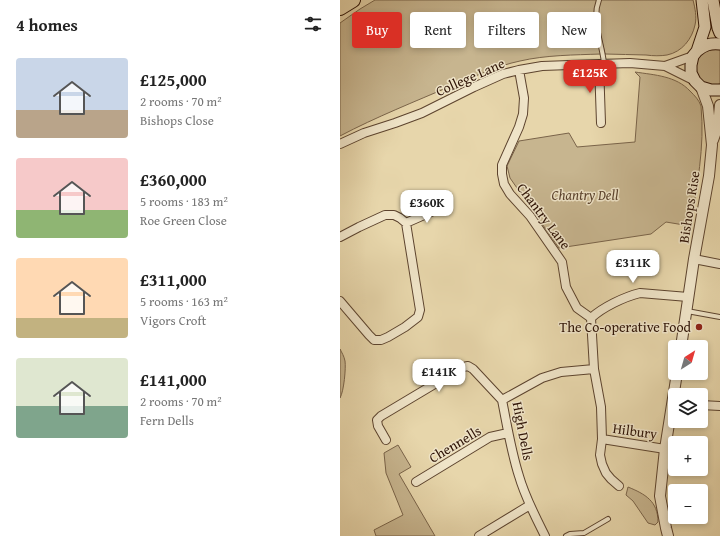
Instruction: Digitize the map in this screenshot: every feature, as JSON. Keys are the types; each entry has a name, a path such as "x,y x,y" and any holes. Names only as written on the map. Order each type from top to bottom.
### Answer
{"highway":[{"path":"340,8 354,0"}],"main road":[{"path":"702,0 705,27 691,65 691,73 698,84 711,90 720,90"},
{"path":"713,0 720,33"},
{"path":"695,54 703,46 720,44"}],"street":[{"name":"College Lane","path":"665,66 695,54"},
{"path":"601,63 601,123"},
{"name":"College Lane","path":"340,144 364,133 422,113 503,74 542,66 630,63 665,66 698,84"},
{"name":"Chantry Lane","path":"519,70 524,98 523,114 520,126 502,165 504,184 510,194 530,216 562,262 566,286 577,308 591,318"},
{"name":"Bishops Rise","path":"682,340 694,259 709,176 712,143 708,106 698,84"},
{"name":"Bishops Rise","path":"712,143 718,126 720,105"},
{"path":"406,223 440,208"},
{"path":"340,237 385,215 394,215 406,223 420,310 418,317 405,327 381,340 374,340 340,301"},
{"path":"694,259 720,264"},
{"path":"619,486 606,473 600,455 602,439 601,407 594,369 591,318 599,310 640,292 688,297"},
{"path":"386,440 378,426 377,420 381,416 463,367 468,366 473,369 502,400"},
{"name":"High Dells","path":"545,536 530,505 519,476 508,433 502,400 542,378 561,372 594,369"},
{"path":"708,405 720,406"},
{"path":"668,536 660,496 669,428"},
{"name":"Chennells","path":"416,482 490,437 508,433"},
{"name":"Hilbury","path":"602,439 665,449"},
{"path":"479,536 530,505"}],"lane":[{"path":"599,0 596,18 601,63"},
{"path":"686,310 720,317"},
{"path":"566,536 570,534 584,533 608,519"}],"green space":[{"path":"375,0 693,0 696,19 694,30 686,44 677,51 667,55 605,54 601,37 601,12 547,12 547,48 600,48 601,54 540,58 502,66 477,75 367,122 340,136 340,23 352,15 352,48 402,48 402,12 356,12"},
{"path":"707,49 720,49 720,84 715,85 704,83 697,74 696,62 698,57"},
{"name":"Chantry Dell","path":"635,72 658,75 678,82 694,95 701,106 701,151 698,181 690,226 666,222 651,234 559,248 510,178 507,166 519,141 569,133 577,147 635,142 640,77"},
{"path":"340,349 345,361 345,374 344,385 340,398"},
{"path":"398,445 411,467 399,474 435,536 376,536 374,530 403,515 386,473 384,453"},
{"path":"628,487 640,492 653,504 656,509 658,522 655,525 648,523 633,501 626,495"}],"place":[{"name":"The Co-operative Food","path":"699,327"}]}
